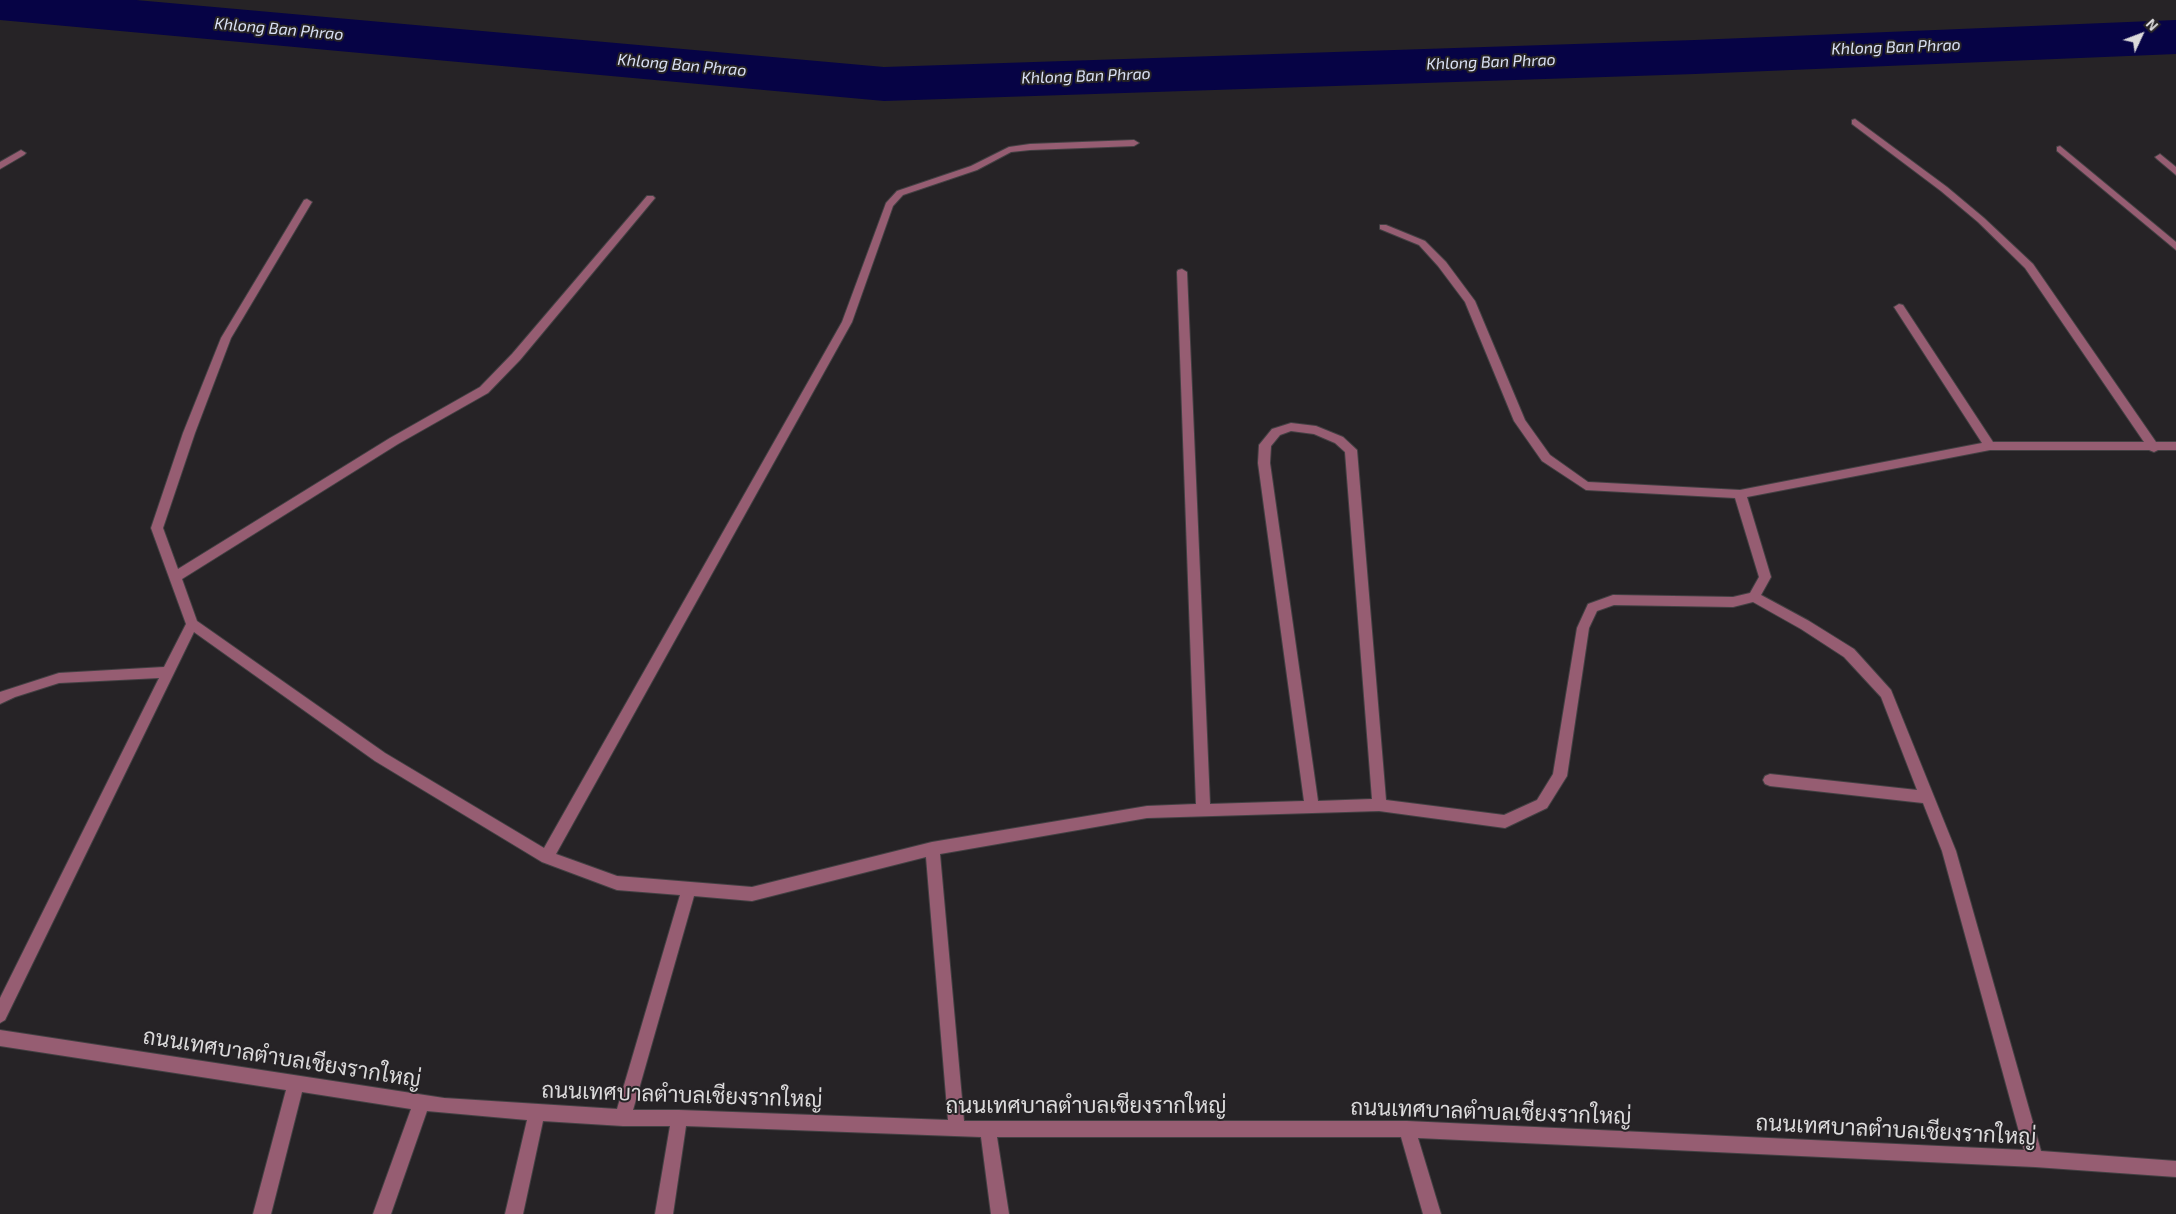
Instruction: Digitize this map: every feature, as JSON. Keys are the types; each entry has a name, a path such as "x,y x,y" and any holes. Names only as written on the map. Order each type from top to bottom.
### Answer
{"street":[{"path":"1855,122 1982,220 2029,266 2154,448"},
{"path":"547,858 847,322 889,205 900,193 974,168 1009,150 1030,147 1134,143"},
{"path":"2060,150 2176,248"},
{"path":"0,166 21,153"},
{"path":"2160,157 2176,172"},
{"path":"175,577 394,441 484,390 516,358 650,198"},
{"path":"307,202 226,338 189,433 157,528 192,624 380,757 547,858 617,882 752,894 932,849 1148,812 1379,805 1504,822 1542,804 1560,776 1583,628 1592,608 1613,600 1733,602 1754,597 1849,652 1886,694 1949,851 2035,1159"},
{"path":"1383,227 1422,243 1442,264 1470,301 1520,421 1546,458 1586,486 1740,494 1990,446 2154,448 2176,446"},
{"path":"1182,272 1203,810"},
{"path":"1899,307 1990,446"},
{"path":"1312,806 1264,463 1265,445 1276,432 1291,427 1316,430 1339,440 1351,450 1379,805"},
{"path":"1740,494 1765,577 1754,597"},
{"path":"0,1015 192,624"},
{"path":"0,698 11,692 59,678 169,672"},
{"path":"1770,780 1927,797"},
{"path":"932,849 957,1129"},
{"path":"623,1118 689,889"},
{"name":"ถนนเทศบาลตำบลเชียงรากใหญ่","path":"0,1038 444,1106 623,1118 680,1118 957,1129 1407,1129 2035,1159 2176,1169"},
{"path":"262,1214 296,1083"},
{"path":"382,1214 422,1102"},
{"path":"514,1214 537,1112"},
{"path":"664,1214 680,1118"},
{"path":"988,1129 1000,1214"},
{"path":"1407,1129 1432,1214"}],"waterway":[{"name":"Khlong Ban Phrao","path":"0,4 884,84 1695,57 2176,37"}]}
